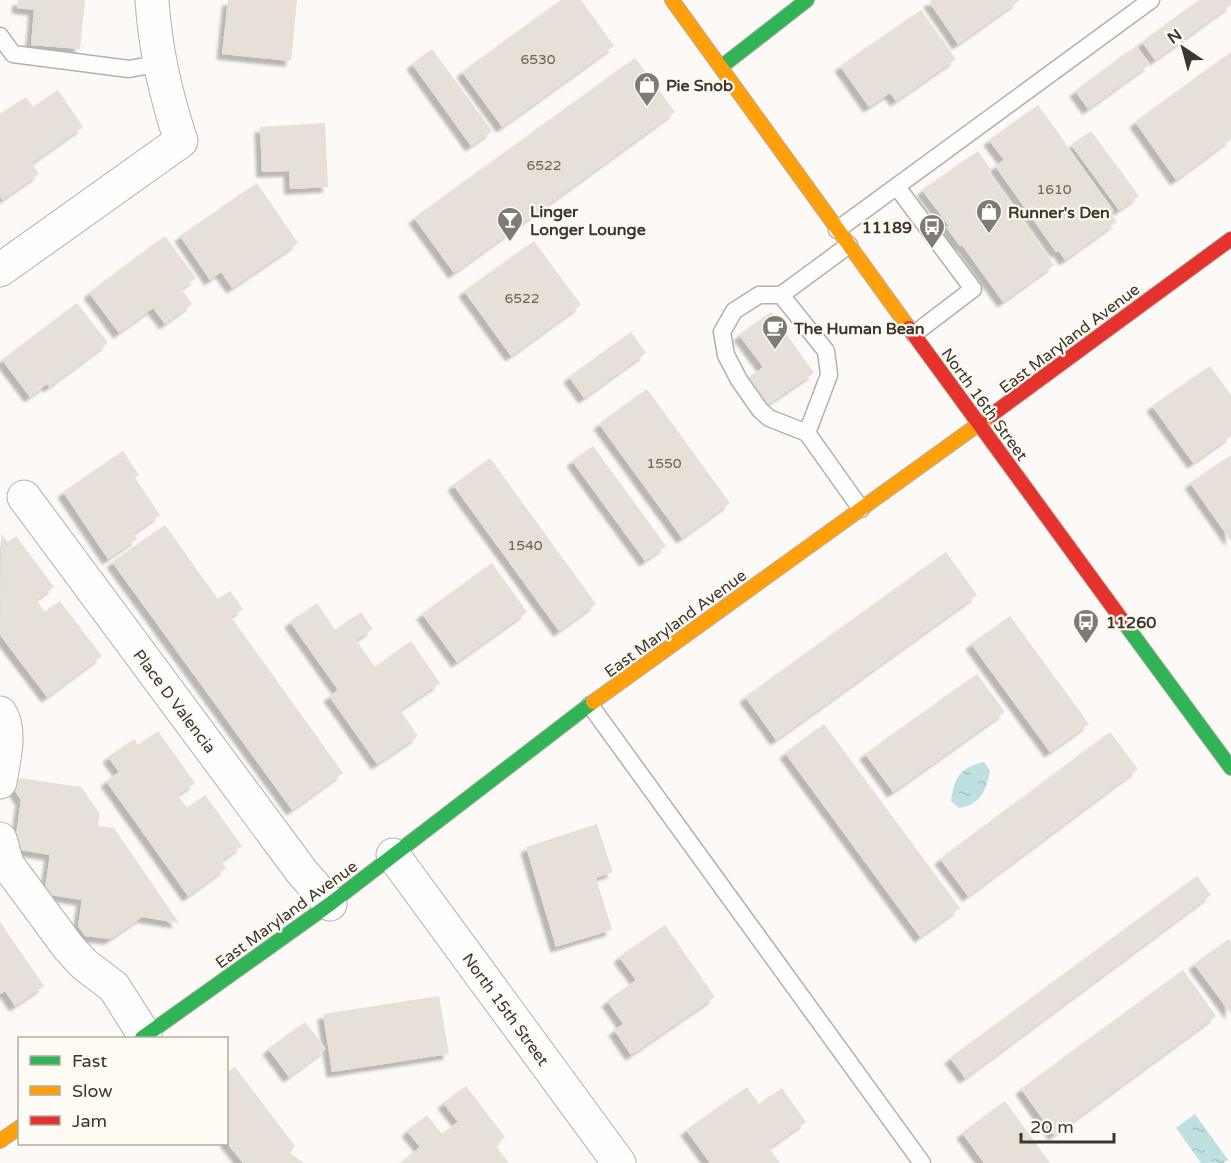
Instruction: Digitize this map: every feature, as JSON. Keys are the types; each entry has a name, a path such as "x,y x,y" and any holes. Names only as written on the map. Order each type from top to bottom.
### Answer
{"street":[{"path":"0,270 181,141 170,108 154,36 152,0"},
{"name":"North 16th Street","path":"672,0 837,230 1231,768"},
{"path":"721,67 807,0"},
{"name":"East Maryland Avenue","path":"144,1037 330,904 590,705 980,425 1231,239"},
{"name":"Place D Valencia","path":"24,497 302,872 330,904"},
{"path":"0,713 4,719 5,746 0,782"},
{"path":"0,839 7,864 69,948 85,965 114,987 144,1037"},
{"name":"North 15th Street","path":"393,855 619,1163"},
{"path":"0,1141 18,1128"}],"lane":[{"path":"837,230 1151,0"},
{"path":"0,36 13,54 129,69 161,63"},
{"path":"897,187 973,289 914,334"},
{"path":"849,245 781,295 759,295 734,311 722,332 726,355 738,380 760,410 769,418 807,434 861,509"},
{"path":"781,295 826,351 829,375 807,434"},
{"path":"590,705 922,1163"}],"water":[{"path":"984,762 990,771 984,791 972,804 959,808 951,801 956,780 964,770"},
{"path":"1195,1114 1228,1160 1223,1163 1201,1163 1176,1128"}],"building":[{"path":"18,0 85,0 80,49 31,45 34,10 17,8"},
{"path":"228,0 297,0 291,61 222,54"},
{"path":"561,0 581,0 614,46 502,127 462,72"},
{"path":"932,0 1020,0 958,44 929,2"},
{"path":"1199,0 1231,0 1231,5 1155,60 1142,42"},
{"path":"921,10 956,59 896,101 890,93 869,107 840,66"},
{"path":"1136,46 1150,64 1088,109 1075,91"},
{"path":"432,49 492,131 471,146 412,64"},
{"path":"1231,52 1231,139 1176,180 1135,122"},
{"path":"635,58 675,112 454,273 414,218"},
{"path":"58,90 83,127 32,163 39,174 2,200 0,196 0,114 26,97 33,107"},
{"path":"1038,105 1114,211 1111,213 1117,222 1065,260 1059,251 1056,252 995,166 1004,160 989,140"},
{"path":"325,123 328,187 290,189 289,171 262,172 260,127"},
{"path":"1091,131 1139,196 1119,210 1071,145"},
{"path":"978,151 991,170 988,171 1054,265 1003,302 962,245 960,246 946,227 949,226 922,190"},
{"path":"257,183 298,243 232,288 221,272 210,280 180,236"},
{"path":"165,236 196,278 181,289 192,304 165,324 153,308 119,333 89,293"},
{"path":"534,241 581,305 511,356 464,291"},
{"path":"77,303 108,343 49,387 47,384 30,397 2,360"},
{"name":"The Human Bean","path":"771,312 814,373 767,405 748,378 763,367 739,335"},
{"path":"631,332 646,353 584,398 569,377"},
{"path":"1210,366 1231,395 1231,436 1193,463 1152,406"},
{"path":"647,389 730,503 682,538 599,424"},
{"path":"593,446 666,546 645,561 572,461"},
{"path":"123,451 139,475 135,478 160,515 134,533 137,539 108,559 63,492"},
{"path":"1231,455 1231,541 1190,483"},
{"path":"490,458 596,604 559,631 453,485"},
{"path":"165,525 218,599 230,591 243,609 231,617 343,773 292,810 112,562"},
{"path":"1,534 8,542 16,536 54,587 36,600 45,612 60,601 102,656 47,697 0,635"},
{"path":"946,552 977,595 776,740 745,697"},
{"path":"492,563 527,612 457,662 422,614"},
{"path":"317,603 335,630 361,612 373,629 356,640 375,667 411,641 440,683 400,710 418,736 377,764 329,696 338,690 290,622"},
{"path":"1010,616 1089,724 1050,752 971,644"},
{"path":"977,674 1005,712 893,792 865,754"},
{"path":"824,724 960,908 920,937 785,753"},
{"path":"158,731 195,783 178,795 187,808 205,795 242,846 221,861 226,868 188,896 106,781 119,772 108,757 134,739 138,745"},
{"path":"1110,732 1138,769 968,896 940,859"},
{"path":"5,776 81,787 100,814 98,826 114,828 179,923 142,917 110,939 85,936 78,926 82,900 44,894 50,855 14,849 21,800"},
{"path":"597,824 613,872 596,878 612,930 556,947 526,847"},
{"path":"1197,876 1211,895 965,1078 950,1058"},
{"path":"0,922 44,986 15,1006 5,991 0,994"},
{"path":"665,925 715,997 631,1055 614,1030 623,1024 607,1001 636,980 619,957"},
{"path":"1229,939 1231,943 1231,1014 1194,964"},
{"path":"1183,970 1216,1016 1054,1135 1021,1089"},
{"path":"439,996 449,1054 332,1072 323,1014"},
{"path":"305,1022 326,1049 289,1077 268,1049"},
{"path":"235,1067 295,1146 290,1153 304,1163 243,1163 228,1144 228,1072"},
{"path":"466,1086 505,1137 495,1145 509,1163 400,1163 420,1147 407,1131 427,1115 442,1134 458,1122 443,1103"},
{"path":"747,1087 759,1104 782,1088 806,1122 769,1148 780,1163 710,1163 686,1130"},
{"path":"1005,1101 1050,1163 984,1163 962,1133"}],"traffic: fast":[{"path":"721,67 807,0"},
{"path":"1125,624 1231,768"},
{"path":"143,1037 330,904 593,702"}],"traffic: slow":[{"path":"672,0 909,328"},
{"path":"593,702 990,416"},
{"path":"0,1141 18,1128"}],"traffic: jam":[{"path":"990,416 1231,239"},
{"path":"909,328 1125,624"}],"place":[{"name":"Pie Snob","path":"647,108"},
{"name":"Runner's Den","path":"989,235"},
{"name":"Linger Longer Lounge","path":"510,243"},
{"name":"11189","path":"932,250"},
{"name":"The Human Bean","path":"775,351"},
{"name":"11260","path":"1086,645"}]}
